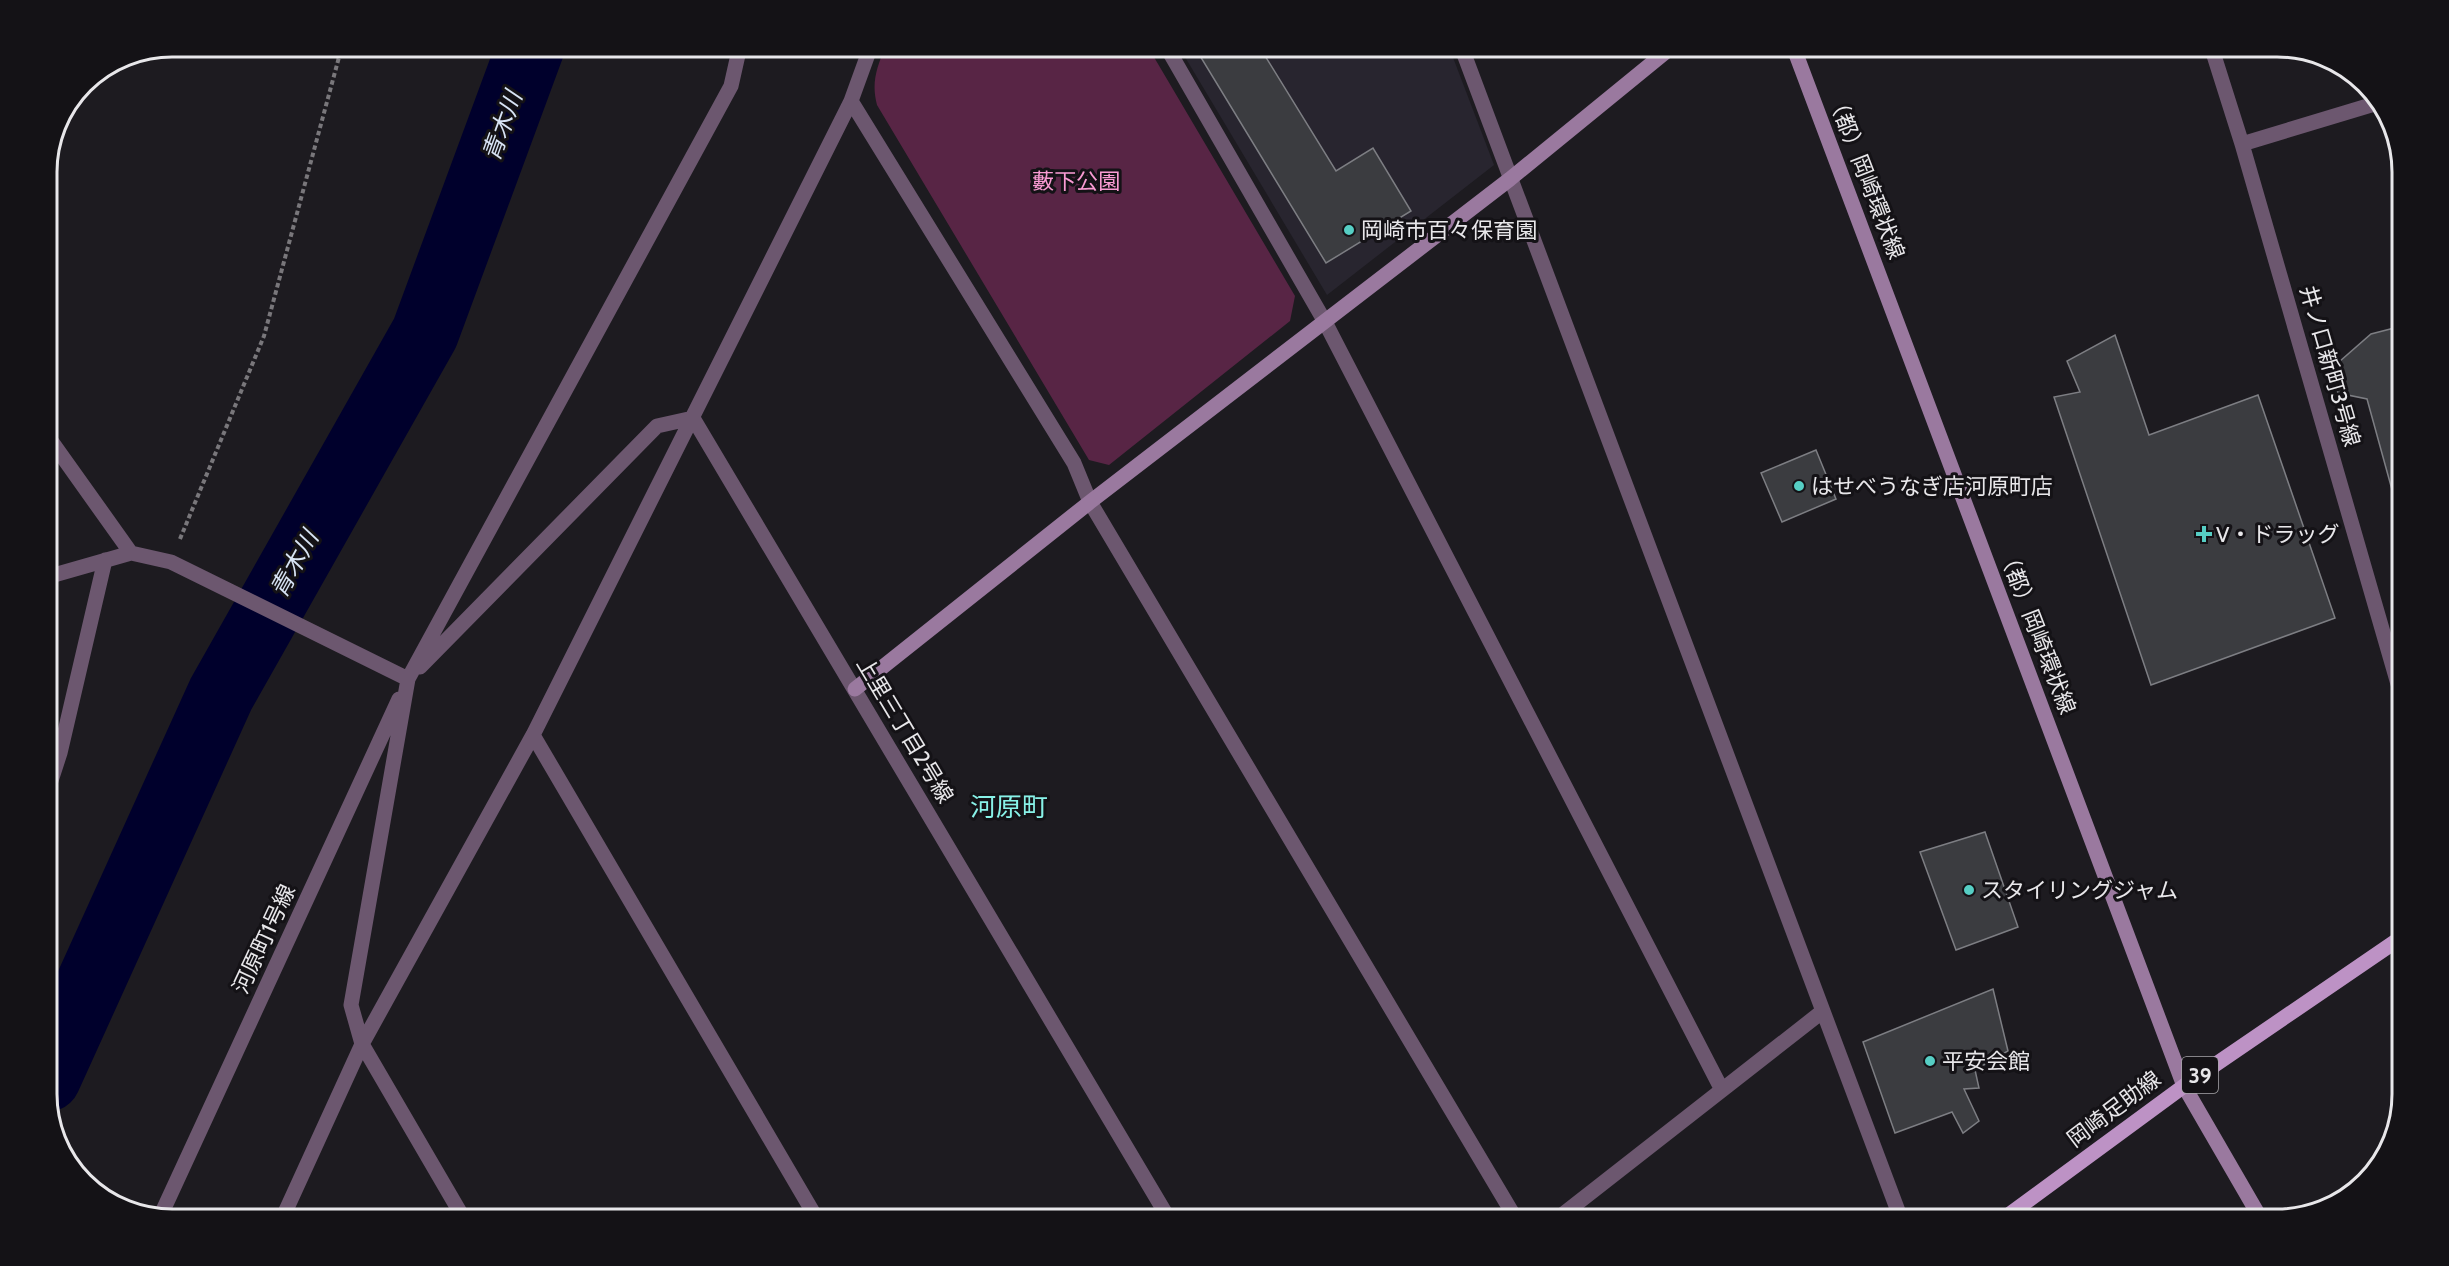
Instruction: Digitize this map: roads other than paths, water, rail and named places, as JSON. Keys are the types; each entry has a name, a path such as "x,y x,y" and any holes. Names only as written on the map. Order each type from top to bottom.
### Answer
{"main road":[{"name":"岡崎足助線","path":"2018,1209 2184,1086 2392,944"}],"street":[{"path":"458,1209 362,1044 351,1005 408,679 731,86 738,57"},
{"path":"287,1209 362,1044 533,735 851,101 867,57"},
{"path":"1172,57 1325,321 1722,1090"},
{"path":"1465,57 1897,1209"},
{"path":"855,689 1090,502 1510,179 1660,57"},
{"name":"（都）岡崎環状線","path":"1797,57 2184,1086 2255,1209"},
{"name":"井ノ口新町3号線","path":"2214,57 2242,144 2392,663"},
{"path":"851,101 1074,464 1090,502 1509,1209"},
{"path":"2242,144 2371,105"},
{"path":"408,679 657,426 693,418"},
{"name":"上里三丁目2号線","path":"693,418 1162,1209"},
{"path":"57,449 131,553"},
{"path":"57,574 131,553 178,565 408,679"},
{"path":"57,762 105,560"},
{"name":"河原町1号線","path":"164,1208 408,679"},
{"path":"533,735 811,1209"},
{"path":"1571,1209 1823,1011"}],"waterway":[{"name":"青木川","path":"57,1056 221,694 425,333 527,57"}],"place":[{"name":"岡崎市百々保育園","path":"1349,230"},
{"name":"はせべうなぎ店河原町店","path":"1799,486"},
{"name":"V・ドラッグ","path":"2204,534"},
{"name":"スタイリングジャム","path":"1969,890"},
{"name":"平安会館","path":"1930,1061"}],"district":[{"name":"河原町","path":"1009,807"}],"park label":[{"name":"藪下公園","path":"1076,181"}]}
